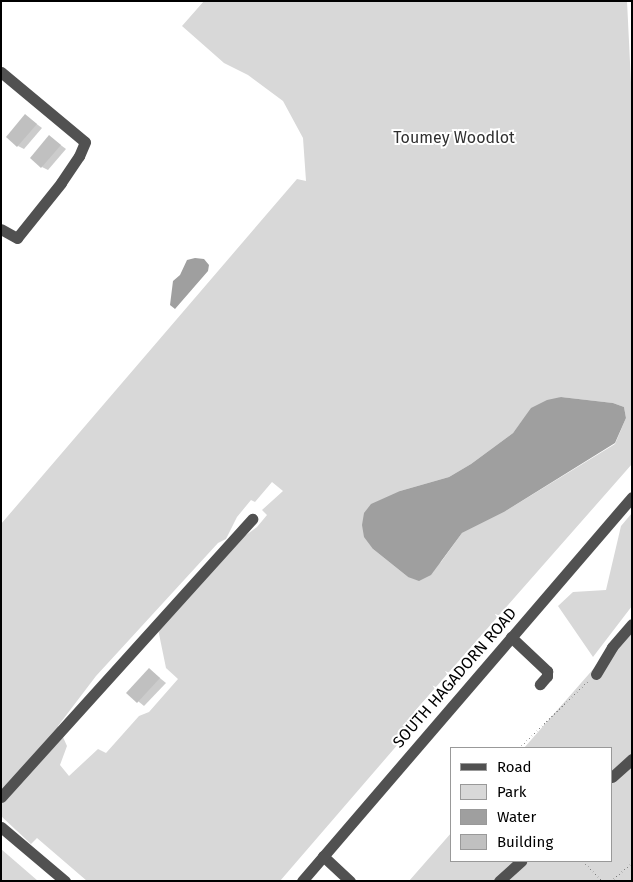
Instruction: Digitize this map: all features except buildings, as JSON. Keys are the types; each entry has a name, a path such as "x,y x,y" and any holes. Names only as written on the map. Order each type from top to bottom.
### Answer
{"street":[{"path":"1,72 85,142 79,156 61,183 17,238 1,229"},
{"name":"SOUTH HAGADORN ROAD","path":"302,881 632,497"},
{"path":"1,797 252,519"},
{"path":"596,674 612,647 632,624"},
{"path":"511,637 547,671 540,684"},
{"path":"613,776 632,759"},
{"path":"1,827 65,881"},
{"path":"323,856 346,880"},
{"path":"499,881 520,862"}],"path":[{"path":"520,747 596,674"},
{"path":"584,862 602,881"},
{"path":"612,881 632,863"}],"green space":[{"name":"Toumey Woodlot","path":"204,1 627,1 632,103 632,464 414,712 418,721 280,881 87,881 37,838 31,844 1,816 1,524 297,179 306,181 303,138 283,101 248,75 224,63 182,26","holes":["561,397 613,403 624,407 626,418 615,444 504,512 462,533 441,562 408,577 373,549 400,491 449,477 471,464 513,433 522,421","272,482 283,491 262,510 267,515 257,527 234,544 158,629 166,668 178,679 149,712 139,716 106,753 98,749 69,776 60,765 67,746 58,726 96,676 218,543 226,539 237,517 251,500 255,502"]},
{"path":"632,513 632,606 593,657 558,606 573,592 606,590 621,526"},
{"path":"632,620 632,881 409,881 450,834 450,862 613,862 613,747 525,747 617,642"},
{"path":"1,849 38,881 1,881"}],"water":[{"path":"195,258 204,259 209,265 208,271 175,309 170,305 173,281 180,275 187,260"},
{"path":"561,397 613,403 624,407 626,418 615,443 504,512 462,533 431,575 419,581 408,577 373,549 364,537 362,525 364,513 371,504 400,491 449,477 471,464 513,433 531,408 547,400"}]}
